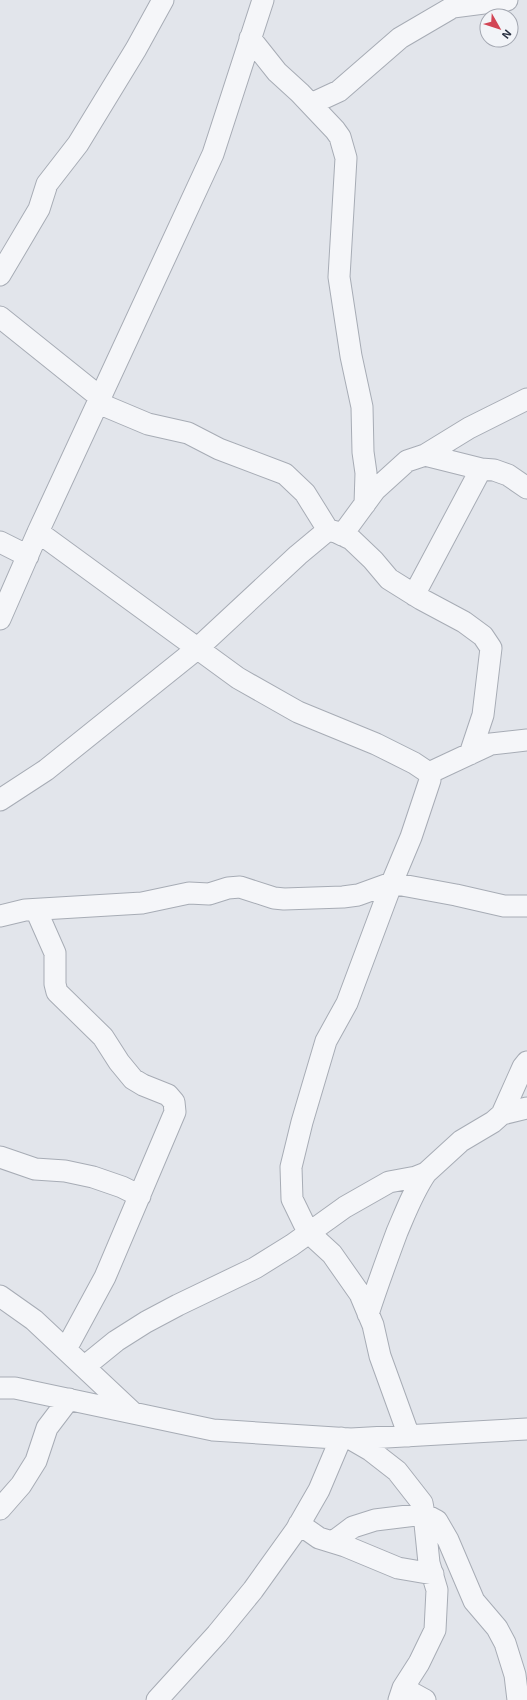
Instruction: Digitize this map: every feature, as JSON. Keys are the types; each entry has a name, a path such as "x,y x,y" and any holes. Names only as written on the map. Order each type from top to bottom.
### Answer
{"street":[{"path":"0,275 39,209 47,184 78,144 136,49 163,0"},
{"path":"0,619 38,532 212,154 263,0"},
{"path":"311,104 339,91 400,38 453,8 507,0"},
{"path":"250,38 277,72 311,104 340,137 346,158 339,277 351,356 362,407 363,452 366,473 365,504"},
{"path":"0,317 99,400 148,424 188,433 219,448 285,474 304,493 335,532 351,539 368,555 389,579 414,595 464,622 483,636 491,648 484,715 470,754"},
{"path":"0,800 46,770 198,648 298,555 335,532 365,504 375,490 407,461 425,455 469,428 527,399"},
{"path":"425,455 481,469 494,470 508,475 527,488"},
{"path":"414,595 481,469"},
{"path":"38,532 238,678 298,712 376,744 414,763 429,773 430,780 416,823 391,883 347,1004 326,1041 302,1122 291,1167 292,1199 308,1232 332,1254 360,1294 373,1325 380,1356 409,1436"},
{"path":"0,542 28,556"},
{"path":"429,773 491,744 527,740"},
{"path":"0,916 25,910 142,903 190,893 210,894 228,888 240,887 274,898 284,899 343,897 358,895 391,883 456,895 504,906 527,906"},
{"path":"36,910 54,953 55,984 57,992 103,1037 119,1062 133,1079 143,1085 168,1094 174,1102 175,1112 96,1296 66,1349"},
{"path":"368,1314 402,1218 410,1200 426,1173 461,1141 493,1122 502,1114 516,1080 527,1062"},
{"path":"502,1114 527,1108"},
{"path":"0,1157 35,1169 65,1170 93,1177 122,1187 140,1196"},
{"path":"84,1366 116,1341 146,1322 255,1268 292,1245 308,1232 345,1207 389,1182 416,1177 426,1173"},
{"path":"0,1296 34,1320 132,1412"},
{"path":"0,1388 15,1388 213,1430 346,1439 527,1429"},
{"path":"0,1509 21,1485 36,1461 46,1428 69,1399"},
{"path":"346,1439 370,1450 397,1471 422,1503 429,1563 437,1590 435,1630 419,1663 401,1694 425,1700"},
{"path":"157,1700 217,1634 253,1590 299,1524 346,1439"},
{"path":"333,1542 353,1527 375,1520 424,1514 437,1521 448,1540 474,1601 497,1628 505,1643 515,1675 518,1700"},
{"path":"299,1524 319,1538 333,1542 398,1568 433,1574"}]}
